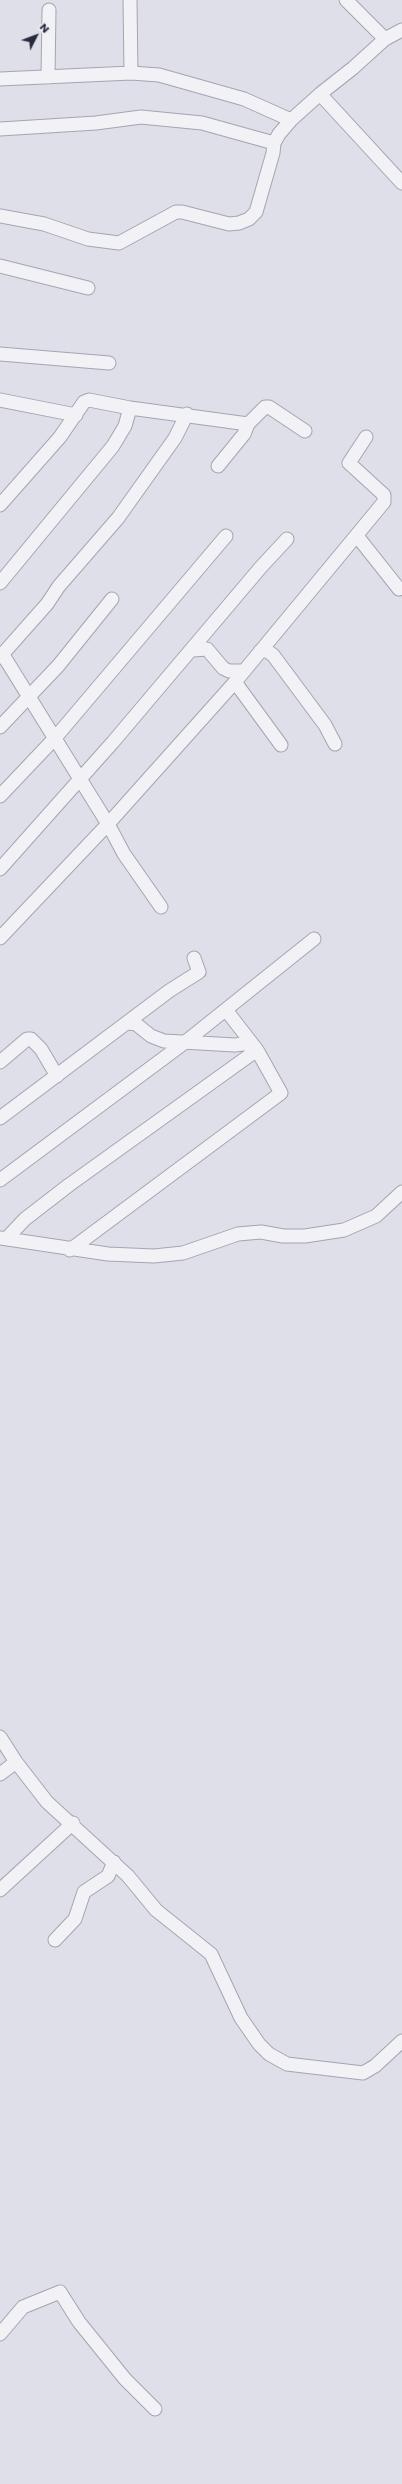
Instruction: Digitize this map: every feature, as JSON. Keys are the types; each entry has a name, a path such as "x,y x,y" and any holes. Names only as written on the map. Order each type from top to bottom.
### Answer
{"street":[{"path":"130,0 131,73"},
{"path":"346,0 385,39"},
{"path":"48,77 49,10"},
{"path":"0,216 44,224 88,239 112,243 123,241 154,223 165,220 176,212 182,212 229,224 240,223 249,219 256,212 274,143 291,120 385,39 402,30"},
{"path":"0,79 131,73 159,75 244,99 291,120"},
{"path":"320,94 402,183"},
{"path":"0,129 141,117 202,123 274,143"},
{"path":"0,266 88,288"},
{"path":"0,354 110,363"},
{"path":"0,400 76,415"},
{"path":"0,505 60,437 76,415 81,405 89,400 130,408 187,414 248,424"},
{"path":"218,466 244,434 248,424 261,408 269,407 305,431"},
{"path":"0,583 113,446 125,426 130,408"},
{"path":"162,907 124,854 108,824 30,695 1,656 118,518 175,438 187,414"},
{"path":"0,938 108,824 235,682 385,500 384,495 349,463 366,437"},
{"path":"0,796 55,738 226,536"},
{"path":"356,536 399,589"},
{"path":"0,869 80,780 193,650 261,567 287,539"},
{"path":"0,727 94,625 112,599"},
{"path":"193,650 207,649 223,668 229,671 243,671"},
{"path":"260,651 267,651 278,661 325,725 335,744"},
{"path":"235,682 281,745"},
{"path":"0,1180 184,1043 314,940"},
{"path":"0,1118 129,1023 169,991 200,972 194,958"},
{"path":"70,1250 281,1093 254,1046 226,1010"},
{"path":"129,1023 136,1024 158,1040 184,1043 210,1042 220,1045 254,1046"},
{"path":"0,1062 27,1039 31,1039 40,1049 57,1076"},
{"path":"220,1045 238,1063"},
{"path":"3,1238 69,1184 238,1063 254,1046"},
{"path":"3,1238 70,1250 108,1254 154,1256 183,1253 238,1234 260,1232 283,1236 305,1236 344,1230 376,1216 402,1192"},
{"path":"0,1737 16,1762 47,1802 73,1823 114,1862 134,1882 156,1910 211,1954 241,2018 259,2044 276,2059 292,2065 363,2073 375,2066 402,2041"},
{"path":"0,1774 16,1762"},
{"path":"0,1890 73,1823"},
{"path":"55,1940 76,1919 84,1892 108,1876 114,1862"},
{"path":"0,2334 10,2320 24,2307 60,2292 79,2322 125,2380 155,2409"}]}
